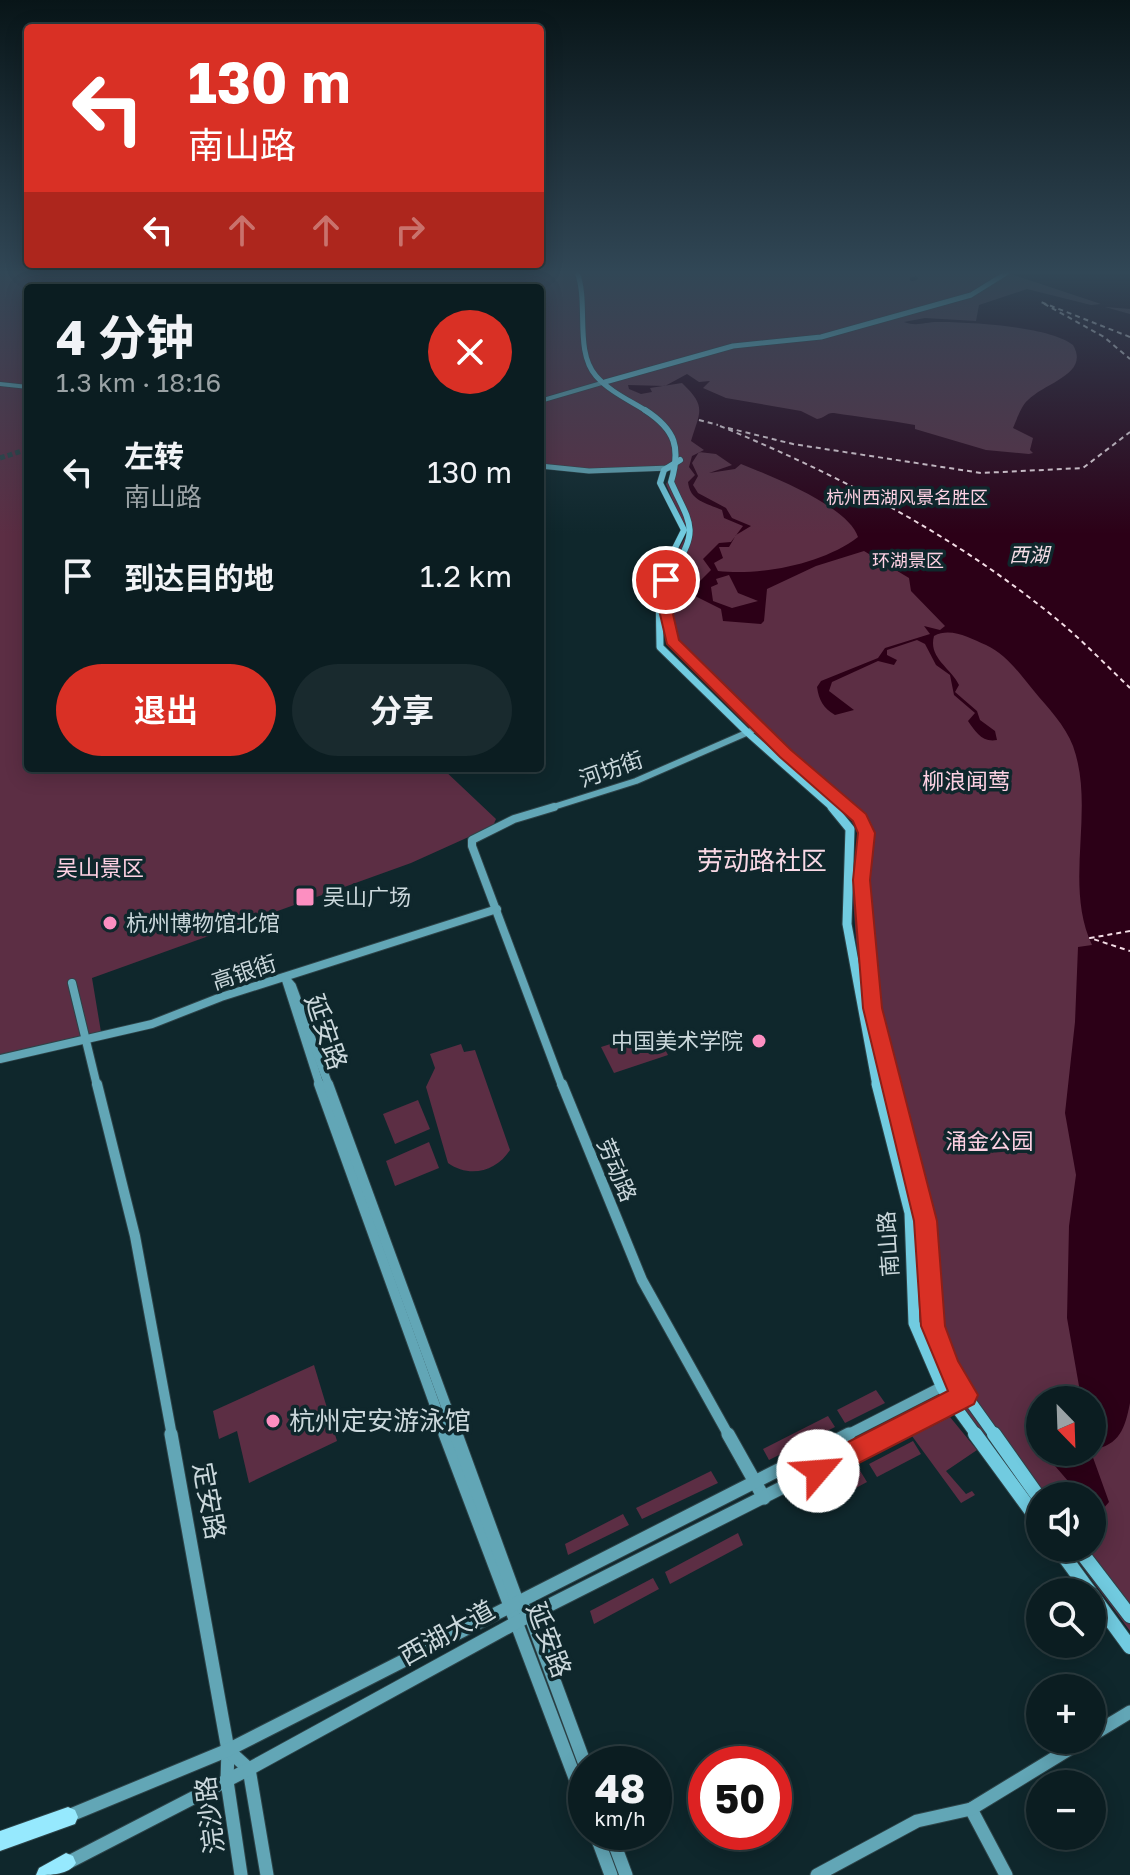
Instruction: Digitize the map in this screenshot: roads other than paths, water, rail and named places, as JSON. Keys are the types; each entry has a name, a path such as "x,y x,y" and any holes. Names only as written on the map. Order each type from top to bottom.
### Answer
{"highway":[{"path":"0,1841 68,1817"},
{"path":"44,1875 66,1863"}],"main road":[{"path":"590,360 595,375 605,382 685,360"},
{"name":"南山路","path":"605,382 671,429 679,444 680,460 660,483 684,530 659,580 660,647 748,733 844,817 850,829 846,869 848,935 876,1081 910,1213 914,1323 942,1388 1026,1504"},
{"name":"南山路","path":"671,468 671,482 691,528 690,544 666,580 665,610 672,641 860,818 866,833 861,880 872,1008 926,1221 933,1326 955,1380 1028,1482"},
{"path":"1089,1562 1130,1616"},
{"path":"1106,1614 1130,1647"}],"street":[{"path":"544,400 605,382"},
{"path":"0,384 24,387"},
{"path":"544,466 589,471 671,468"},
{"name":"河坊街","path":"472,840 514,819 636,781 760,727"},
{"name":"劳动路","path":"472,840 473,853 497,909 586,1149 642,1280 764,1498"},
{"name":"高银街","path":"0,1059 152,1024 285,977 497,909"},
{"name":"延安路","path":"285,977 313,1068 514,1603 524,1618 577,1746"},
{"name":"定安路","path":"72,983 83,1039 134,1233 190,1523 228,1750"},
{"name":"西湖大道","path":"0,1850 68,1817 228,1750 955,1380"},
{"name":"西湖大道","path":"66,1863 227,1781 524,1618 965,1395"},
{"name":"延安路","path":"524,1618 568,1752"},
{"path":"1106,1727 1130,1712"},
{"path":"228,1750 249,1769 267,1875"},
{"name":"浣沙路","path":"228,1750 227,1781 241,1875"},
{"path":"817,1875 917,1821 971,1809 1061,1754"},
{"path":"971,1809 1006,1875"},
{"path":"602,1850 611,1875"},
{"path":"617,1850 626,1875"}],"water":[{"name":"西湖","path":"1076,360 1130,360 1130,1403 1120,1434 1106,1446 1106,1386 1079,1386 1067,1318 1069,1226 1076,1175 1065,1113 1075,1022 1078,947 1092,945 1080,897 1082,795 1073,746 1056,717 1007,659 986,645 953,633 934,636 934,651 959,685 955,692 977,711 980,720 995,731 997,740 983,738 973,729 968,721 975,713 954,695 950,675 936,665 925,644 917,640 887,650 887,655 897,660 894,665 878,661 832,682 829,691 854,710 835,715 827,710 818,692 821,681 878,658 885,648 930,634 924,626 940,630 945,626 911,591 909,578 864,551 816,566 767,589 764,621 761,624 723,621 721,609 695,596 692,589 711,570 703,559 719,543 731,542 735,536 729,547 719,547 723,558 714,563 718,571 753,572 791,566 827,554 858,537 840,514 807,493 771,476 741,464 735,469 709,473 732,465 716,454 700,452 704,450 691,441 697,423 698,404 682,383 666,386 687,374 699,382 710,381 703,388 726,398 801,411 817,419 834,413 915,425 915,429 986,450 1029,454 1033,453 1030,450 1033,438 1013,428 1028,400 1064,377","holes":["729,575 738,593 758,601 732,608 713,601 711,587 718,584 716,579"]},
{"path":"628,385 663,386 650,388 652,392 641,394 629,389"},
{"path":"699,453 692,463 698,476 693,485 698,493 726,508 732,518 751,526 736,535 743,526 724,518 722,510 692,493 688,482 695,475 689,467 692,456"},
{"path":"1055,1466 1096,1466 1102,1482 1069,1482"}],"tunnel":[{"path":"0,458 24,450"}],"place":[{"name":"吴山广场","path":"305,897"},
{"name":"杭州博物馆北馆","path":"110,923"},
{"name":"中国美术学院","path":"759,1041"},
{"name":"杭州定安游泳馆","path":"273,1421"}],"district":[{"name":"劳动路社区","path":"762,861"}],"park label":[{"name":"杭州西湖风景名胜区","path":"907,498"},
{"name":"环湖景区","path":"908,561"},
{"name":"柳浪闻莺","path":"966,781"},
{"name":"吴山景区","path":"100,868"},
{"name":"涌金公园","path":"989,1141"}]}
